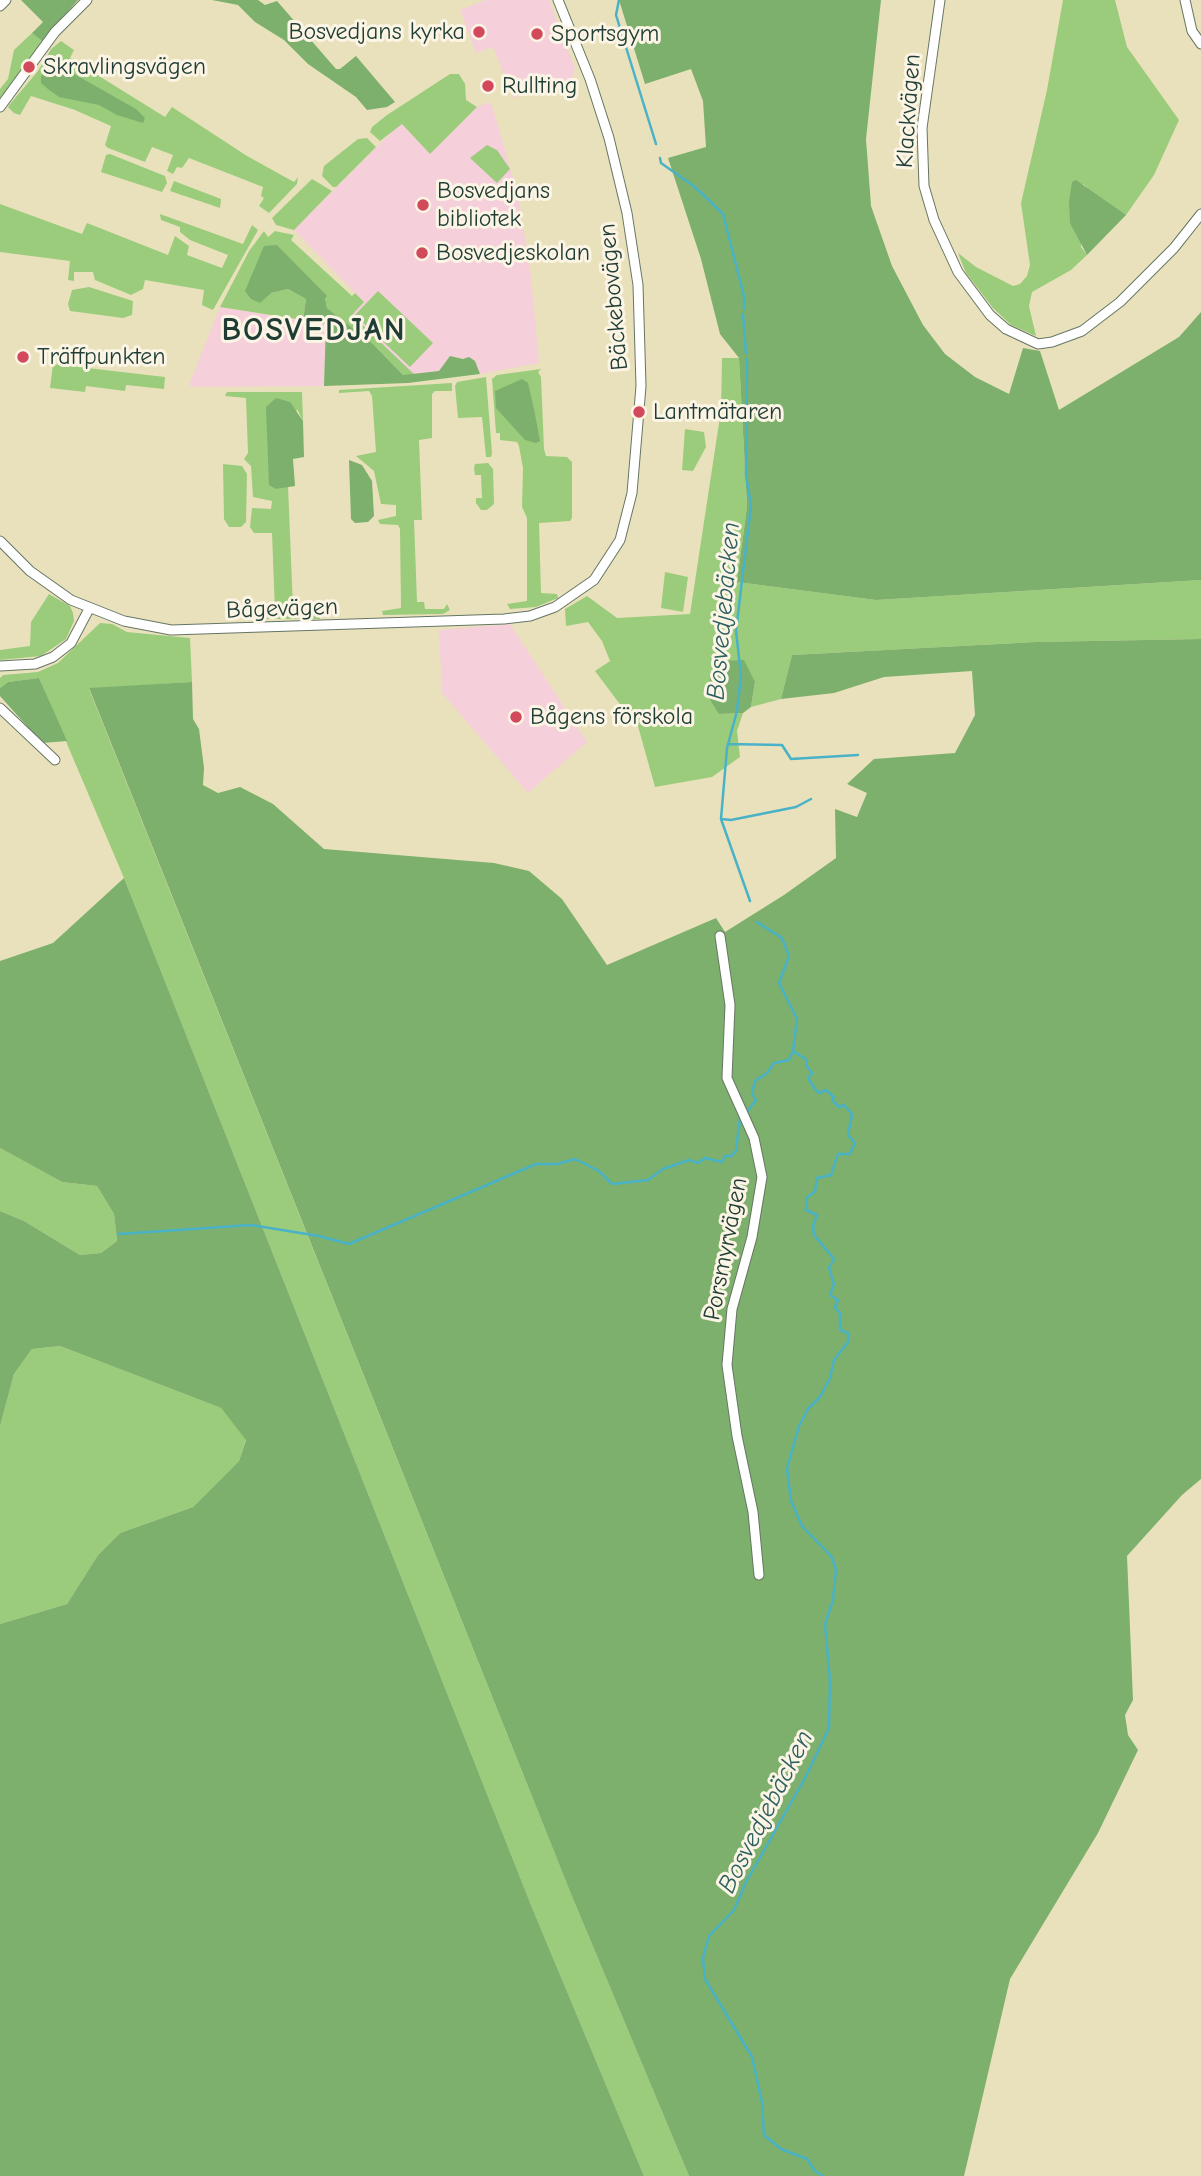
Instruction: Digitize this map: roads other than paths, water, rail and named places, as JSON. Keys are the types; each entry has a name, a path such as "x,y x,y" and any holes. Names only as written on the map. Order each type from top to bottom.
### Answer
{"street":[{"path":"0,6 6,0"},
{"path":"0,107 55,32 87,0"},
{"name":"Bäckebovägen","path":"558,0 590,79 609,138 626,213 638,285 641,386 632,493 620,540 602,570 585,588"},
{"name":"Klackvägen","path":"940,0 922,128 924,186 934,220 958,272 973,294 1006,329 1038,344 1082,331 1120,303 1174,248 1201,214"},
{"path":"1185,0 1192,30 1201,44"},
{"name":"Bågevägen","path":"0,541 49,586 89,609 124,621 171,630 407,624 530,616 555,607 585,588"},
{"path":"0,666 35,664 53,657 71,643 89,609"},
{"path":"0,708 55,760"},
{"name":"Porsmyrvägen","path":"720,936 730,1005 727,1078 754,1138 762,1177 752,1237 733,1309 727,1365 737,1436 753,1512 759,1575"}],"waterway":[{"name":"Bosvedjebäcken","path":"619,0 616,15 656,144"},
{"name":"Bosvedjebäcken","path":"660,158 661,163 695,187 723,214 744,296 744,309"},
{"name":"Bosvedjebäcken","path":"743,314 746,354"},
{"name":"Bosvedjebäcken","path":"747,359 746,476 751,505 736,631 741,675 737,711 727,748 721,819 750,901"},
{"path":"728,744 782,745 791,759 858,755"},
{"path":"721,819 731,820 796,807 811,799"},
{"name":"Bosvedjebäcken","path":"757,922 782,938 789,956 779,983 797,1019 793,1051 807,1060 806,1065 812,1073 808,1078 815,1089 819,1093 826,1090 834,1097 832,1100 839,1107 844,1105 852,1114 848,1135 855,1143 850,1154 838,1154 831,1175 817,1178 815,1192 807,1197 806,1210 817,1215 813,1226 814,1235 834,1259 829,1268 834,1284 830,1295 838,1300 835,1307 840,1314 840,1330 848,1333 848,1342 834,1360 830,1378 820,1397 808,1409 799,1426 787,1469 791,1501 802,1526 831,1556 836,1569 833,1600 825,1624 830,1681 829,1728 805,1778 746,1882 734,1910 709,1936 703,1958 705,1979 752,2057 762,2102 764,2135 781,2149 807,2159 815,2171 823,2176"},
{"path":"746,1113 756,1100 752,1093 755,1081 767,1073 774,1063 789,1060 793,1051"},
{"path":"119,1234 251,1225 319,1236 349,1244 536,1164 557,1164 575,1159 599,1171 612,1184 648,1180 663,1169 689,1160 698,1163 705,1158 722,1162 725,1156 731,1156 736,1151 740,1119"}],"place":[{"name":"Bosvedjans kyrka","path":"479,32"},
{"name":"Sportsgym","path":"537,34"},
{"name":"Skravlingsvägen","path":"29,67"},
{"name":"Rullting","path":"488,86"},
{"name":"Bosvedjans bibliotek","path":"423,205"},
{"name":"Bosvedjeskolan","path":"422,253"},
{"name":"Träffpunkten","path":"23,357"},
{"name":"Lantmätaren","path":"639,412"},
{"name":"Bågens förskola","path":"516,717"}],"district":[{"name":"BOSVEDJAN","path":"314,331"}]}
